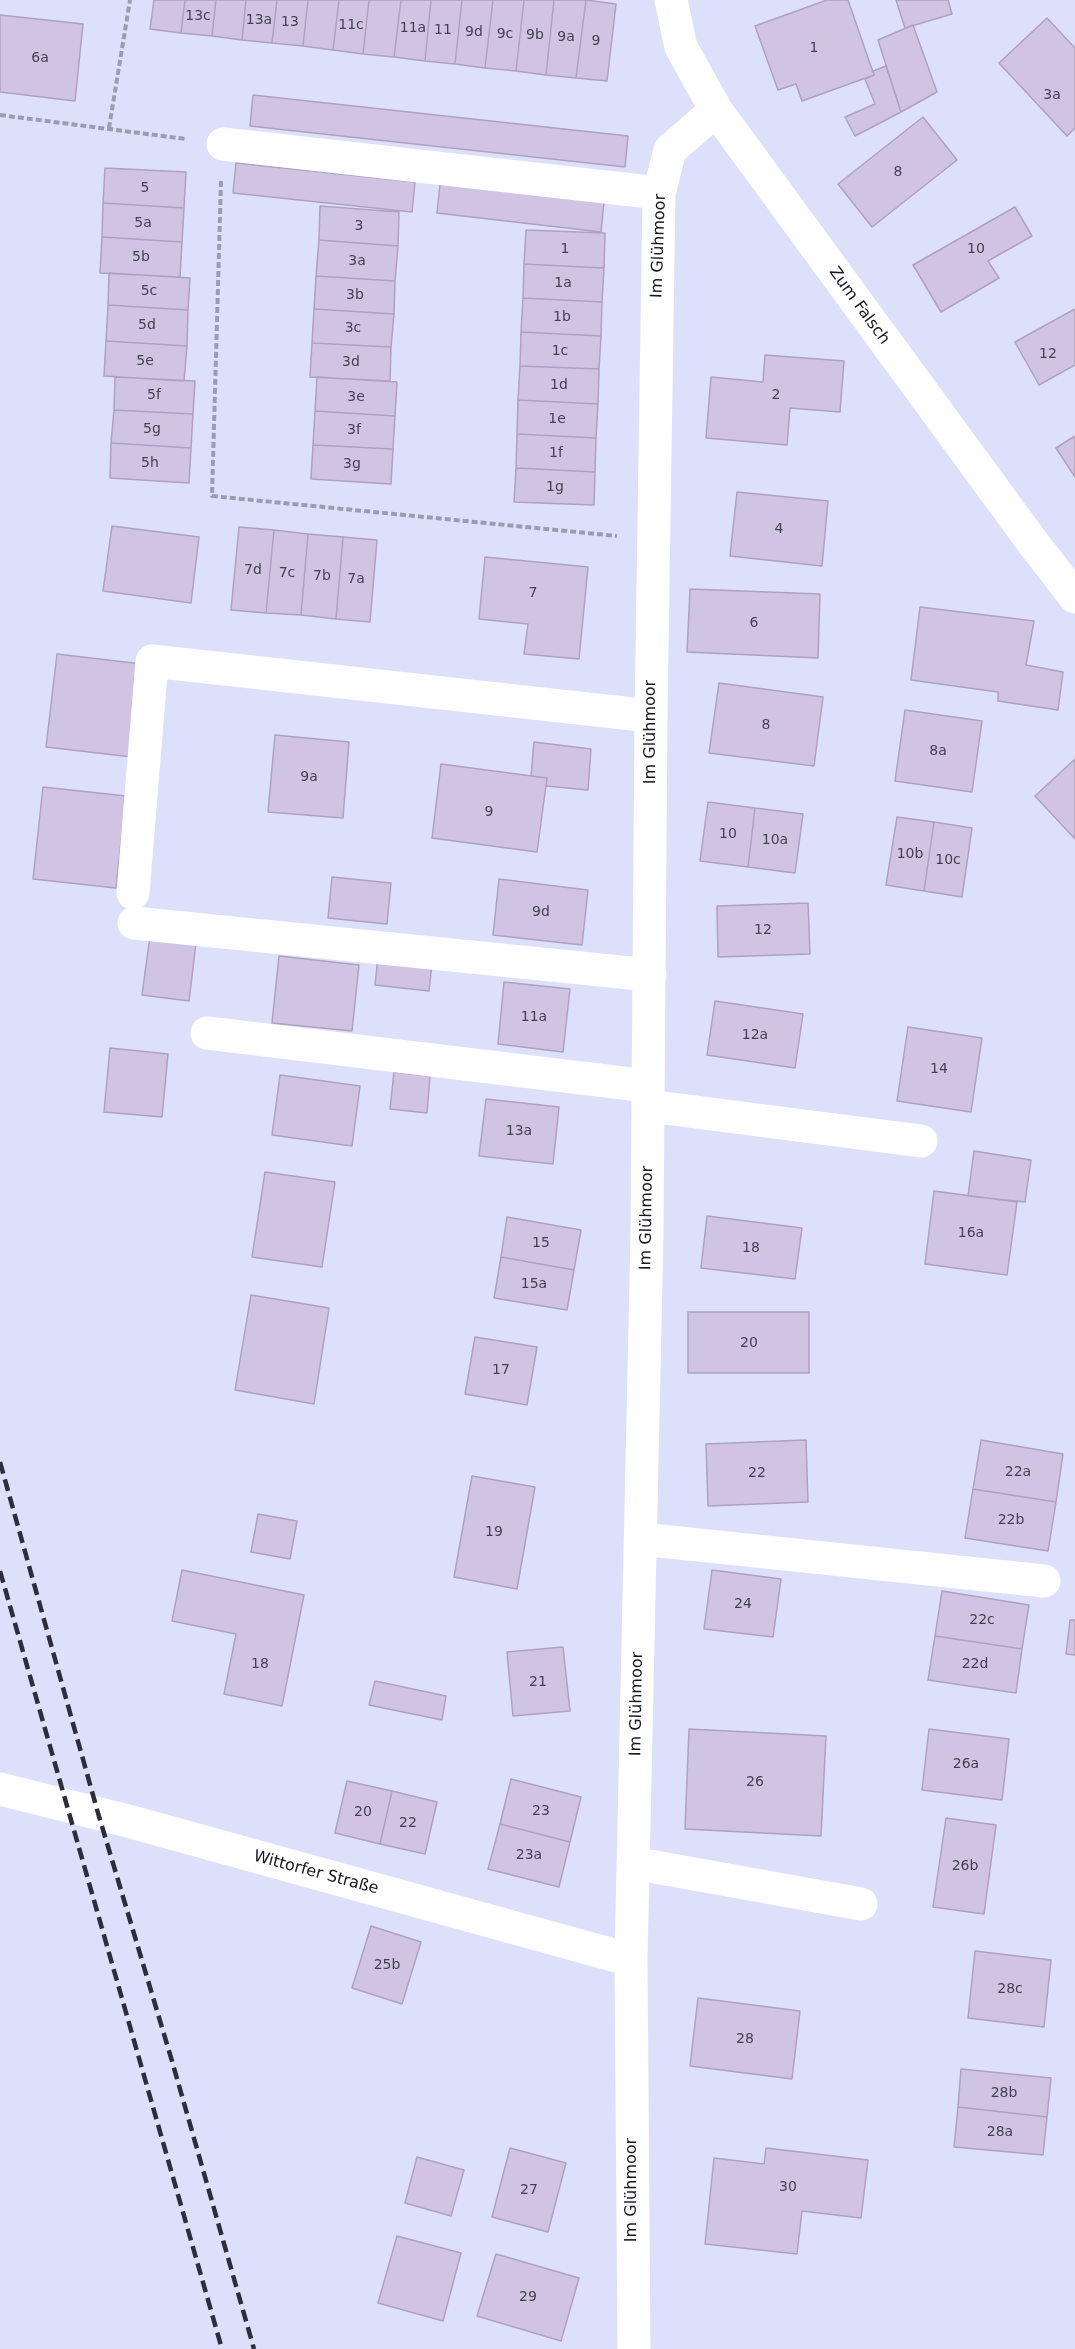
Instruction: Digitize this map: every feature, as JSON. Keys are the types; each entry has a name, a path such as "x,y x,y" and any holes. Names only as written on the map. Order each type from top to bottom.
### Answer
{"street":[{"name":"Zum Falsch","path":"671,0 681,47 716,110 1075,597"},
{"name":"Im Glühmoor","path":"634,2349 631,1960 650,975 653,539 659,193 670,150 716,110"},
{"path":"223,144 659,193"},
{"path":"650,975 133,908 152,661 651,716"},
{"path":"207,1033 648,1096 921,1141"},
{"path":"640,1539 1044,1581"},
{"name":"Wittorfer Straße","path":"0,1789 128,1821 631,1960"},
{"path":"633,1863 861,1904"}],"path":[{"path":"109,128 130,0"},
{"path":"0,116 223,144 212,496 653,539"}],"building":[{"path":"154,0 185,0 181,33 150,29"},
{"path":"185,0 216,0 212,36 181,33"},
{"path":"216,0 246,0 242,40 212,36"},
{"path":"246,0 277,0 272,43 242,40"},
{"path":"277,0 308,0 303,46 272,43"},
{"path":"308,0 339,0 333,50 303,46"},
{"path":"339,0 369,0 363,54 333,50"},
{"path":"369,0 401,0 394,57 363,54"},
{"path":"401,0 431,0 425,61 394,57"},
{"path":"431,0 462,0 455,64 425,61"},
{"path":"462,0 493,0 485,68 455,64"},
{"path":"493,0 524,0 516,71 485,68"},
{"path":"524,0 554,0 546,75 516,71"},
{"path":"554,0 586,0 576,78 546,75"},
{"path":"586,0 616,4 607,81 576,78"},
{"path":"827,0 848,0 874,75 802,101 796,84 778,90 755,26"},
{"path":"896,0 948,0 952,14 905,28"},
{"path":"0,15 83,24 75,101 0,92"},
{"path":"1047,18 1075,48 1075,128 1067,136 999,63"},
{"path":"913,25 937,92 901,112 878,40"},
{"path":"886,66 901,112 855,136 845,117 875,104 865,79 874,75 873,71"},
{"path":"253,95 628,136 625,167 250,126"},
{"path":"923,117 957,160 872,227 838,184"},
{"path":"236,163 415,182 412,212 233,193"},
{"path":"105,168 186,172 184,208 103,203"},
{"path":"440,184 604,202 601,232 437,213"},
{"path":"103,203 184,208 182,242 102,237"},
{"path":"320,206 399,212 398,246 319,240"},
{"path":"1015,207 1032,236 988,261 999,278 941,312 913,265"},
{"path":"526,230 605,233 604,268 524,264"},
{"path":"102,237 182,242 180,277 100,273"},
{"path":"319,240 398,246 395,281 316,276"},
{"path":"524,264 604,268 602,302 523,298"},
{"path":"109,273 190,278 188,310 108,305"},
{"path":"316,276 395,281 394,314 314,309"},
{"path":"523,298 602,302 601,336 521,332"},
{"path":"108,305 188,310 187,346 106,341"},
{"path":"314,309 394,314 391,347 312,343"},
{"path":"1075,309 1075,365 1039,385 1015,342"},
{"path":"521,332 601,336 599,369 520,366"},
{"path":"106,341 187,346 184,381 104,376"},
{"path":"312,343 391,347 390,381 310,377"},
{"path":"765,355 844,361 840,412 790,408 787,445 706,438 711,377 763,382"},
{"path":"520,366 599,369 598,404 518,400"},
{"path":"115,377 195,381 193,414 114,410"},
{"path":"317,377 397,382 395,416 315,411"},
{"path":"518,400 598,404 596,438 517,434"},
{"path":"114,410 193,414 191,448 111,443"},
{"path":"315,411 395,416 393,449 313,445"},
{"path":"517,434 596,438 595,472 516,468"},
{"path":"1075,436 1075,477 1056,448"},
{"path":"111,443 191,448 189,483 110,478"},
{"path":"313,445 393,449 391,484 311,479"},
{"path":"516,468 595,472 594,505 514,502"},
{"path":"737,492 828,501 822,566 730,556"},
{"path":"112,526 199,537 191,603 103,591"},
{"path":"239,527 274,530 266,613 231,610"},
{"path":"274,530 308,534 301,615 266,613"},
{"path":"308,534 343,537 336,619 301,615"},
{"path":"343,537 377,540 370,622 336,619"},
{"path":"485,557 588,567 579,659 524,654 528,624 479,619"},
{"path":"690,589 820,594 818,658 687,652"},
{"path":"920,607 1034,621 1026,665 1063,672 1058,710 998,701 998,692 911,680"},
{"path":"57,654 142,664 132,757 46,747"},
{"path":"719,683 823,697 814,766 709,753"},
{"path":"905,710 982,721 972,792 895,781"},
{"path":"275,735 349,742 343,818 268,812"},
{"path":"534,742 591,749 588,790 546,786 547,778 531,776"},
{"path":"1075,759 1075,839 1035,796"},
{"path":"441,764 547,778 537,852 432,838"},
{"path":"43,787 126,796 116,888 33,879"},
{"path":"708,802 755,808 748,867 700,861"},
{"path":"755,808 803,814 795,873 748,867"},
{"path":"897,817 934,822 924,891 886,885"},
{"path":"934,822 972,828 962,897 924,891"},
{"path":"332,877 391,883 387,924 328,918"},
{"path":"499,879 588,890 582,945 493,935"},
{"path":"808,903 810,954 718,957 717,906"},
{"path":"150,936 196,943 189,1001 142,995"},
{"path":"279,956 359,965 352,1031 272,1023"},
{"path":"378,957 432,964 429,991 375,985"},
{"path":"504,982 570,989 563,1052 498,1044"},
{"path":"715,1001 803,1014 795,1068 707,1055"},
{"path":"908,1027 982,1038 971,1112 897,1101"},
{"path":"110,1048 168,1054 162,1117 104,1112"},
{"path":"394,1072 430,1076 427,1113 390,1109"},
{"path":"280,1075 360,1086 352,1146 272,1135"},
{"path":"486,1099 559,1107 553,1164 479,1156"},
{"path":"974,1151 1031,1160 1025,1202 968,1196"},
{"path":"265,1172 335,1182 322,1267 252,1257"},
{"path":"934,1191 1017,1202 1007,1275 925,1264"},
{"path":"707,1216 802,1228 795,1279 701,1268"},
{"path":"507,1217 581,1230 574,1270 501,1257"},
{"path":"501,1257 574,1270 567,1310 494,1298"},
{"path":"251,1295 329,1308 314,1404 235,1390"},
{"path":"688,1312 809,1312 809,1373 688,1373"},
{"path":"475,1337 537,1347 527,1405 465,1394"},
{"path":"806,1440 808,1502 708,1506 706,1444"},
{"path":"981,1440 1063,1454 1056,1502 973,1489"},
{"path":"472,1476 535,1487 517,1589 454,1577"},
{"path":"973,1489 1056,1502 1048,1551 965,1538"},
{"path":"258,1514 297,1521 290,1559 251,1552"},
{"path":"182,1570 304,1595 282,1706 224,1694 236,1634 172,1621"},
{"path":"712,1570 781,1579 773,1637 704,1629"},
{"path":"942,1591 1029,1605 1022,1649 935,1636"},
{"path":"1070,1620 1075,1620 1075,1655 1066,1654"},
{"path":"935,1636 1022,1649 1016,1693 928,1680"},
{"path":"563,1647 570,1711 513,1716 507,1652"},
{"path":"375,1681 446,1696 442,1720 369,1705"},
{"path":"689,1729 826,1736 821,1836 685,1829"},
{"path":"929,1729 1009,1739 1002,1800 922,1790"},
{"path":"511,1779 581,1797 570,1842 500,1824"},
{"path":"347,1781 392,1791 380,1844 335,1833"},
{"path":"392,1791 437,1802 425,1854 380,1844"},
{"path":"946,1818 996,1825 984,1914 933,1907"},
{"path":"500,1824 570,1842 559,1887 488,1869"},
{"path":"371,1926 421,1942 402,2004 352,1988"},
{"path":"975,1951 1051,1960 1044,2027 968,2018"},
{"path":"698,1998 800,2011 792,2079 690,2066"},
{"path":"961,2069 1051,2078 1047,2117 958,2107"},
{"path":"958,2107 1047,2117 1043,2155 954,2147"},
{"path":"510,2148 566,2163 548,2232 492,2217"},
{"path":"766,2148 868,2160 861,2218 802,2211 797,2254 705,2244 714,2158 764,2164"},
{"path":"417,2157 464,2170 451,2216 405,2203"},
{"path":"397,2236 461,2253 443,2321 378,2303"},
{"path":"496,2254 579,2278 561,2341 477,2316"}],"railway":[{"path":"0,1462 98,1813 254,2349"},
{"path":"0,1571 222,2349"}]}
